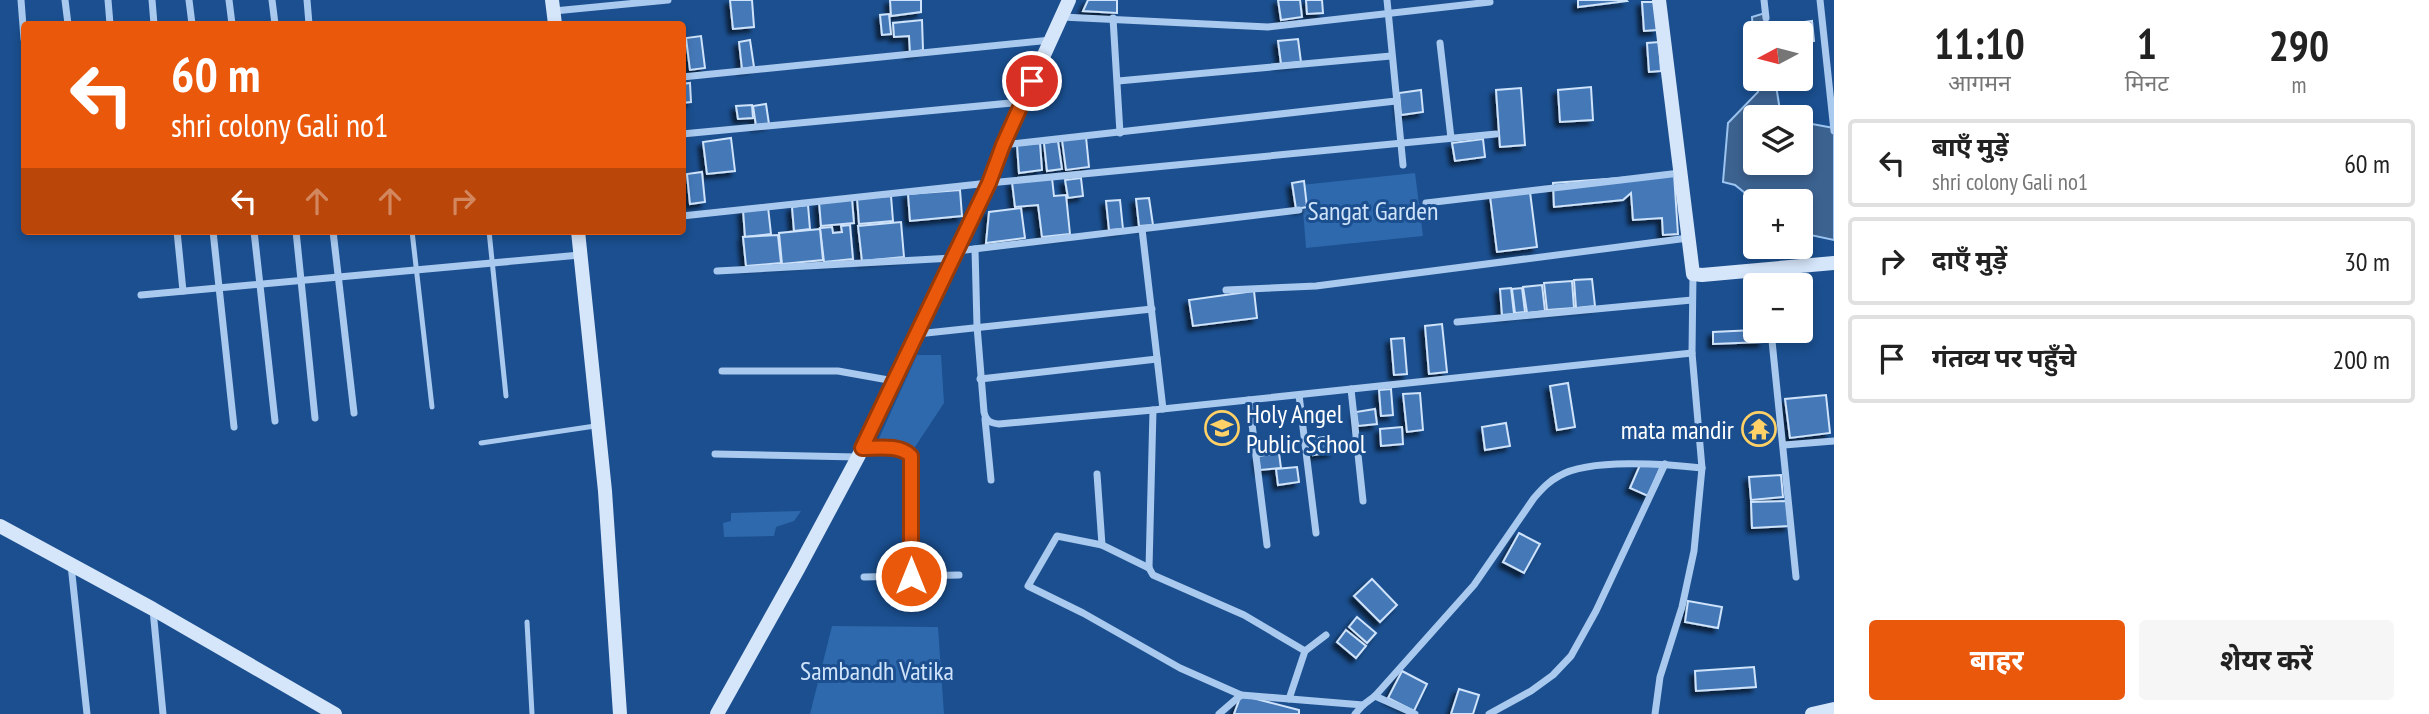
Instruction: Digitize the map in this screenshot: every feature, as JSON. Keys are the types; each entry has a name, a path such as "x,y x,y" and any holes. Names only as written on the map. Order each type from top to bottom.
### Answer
{"street":[{"path":"21,0 23,21"},
{"path":"65,0 68,21"},
{"path":"108,0 110,21"},
{"path":"152,0 154,21"},
{"path":"190,0 192,21"},
{"path":"229,0 232,21"},
{"path":"272,0 275,21"},
{"path":"306,0 309,21"},
{"path":"554,12 668,0"},
{"path":"717,714 860,452 989,183 1003,145 1069,0"},
{"path":"1387,0 1403,165"},
{"path":"1655,714 1660,677 1679,620 1695,551 1702,468 1692,353 1693,274 1659,0"},
{"path":"1764,0 1766,18"},
{"path":"1820,0 1833,131"},
{"path":"1062,17 1268,27 1490,2"},
{"path":"1113,18 1119,132"},
{"path":"686,77 1051,40"},
{"path":"1440,43 1451,138"},
{"path":"1118,81 1391,56"},
{"path":"1003,145 1395,101"},
{"path":"686,134 1023,102"},
{"path":"686,216 1496,134"},
{"path":"1426,202 1680,173"},
{"path":"717,271 955,255 975,249 1299,210"},
{"path":"1142,229 1163,409"},
{"path":"177,235 183,291"},
{"path":"213,235 234,427"},
{"path":"254,235 275,421"},
{"path":"296,235 315,418"},
{"path":"333,235 354,413"},
{"path":"578,235 606,505 620,714"},
{"path":"1226,290 1316,286 1688,238"},
{"path":"975,249 980,379 991,480"},
{"path":"141,295 581,255"},
{"path":"1693,274 1834,263"},
{"path":"1457,322 1692,300"},
{"path":"917,334 1152,309"},
{"path":"1771,343 1796,577"},
{"path":"985,418 990,423 999,424 1153,410 1692,353"},
{"path":"980,379 1157,359"},
{"path":"722,371 838,371 894,381"},
{"path":"1351,389 1363,501"},
{"path":"1299,395 1316,533"},
{"path":"1249,400 1267,545"},
{"path":"1153,410 1149,568 1153,575 1244,615 1305,651"},
{"path":"1784,445 1834,441"},
{"path":"715,454 901,449 909,452 911,576"},
{"path":"1355,714 1375,696 1474,585 1545,486 1561,474 1620,464 1665,464 1702,468"},
{"path":"1489,714 1531,691 1553,675 1571,656 1596,611 1665,464"},
{"path":"1097,474 1102,545"},
{"path":"0,526 153,609 335,714"},
{"path":"1149,568 1102,545 1057,536 1028,586 1083,612 1180,668 1241,695 1363,705"},
{"path":"71,565 87,714"},
{"path":"864,577 959,575"},
{"path":"153,609 163,714"},
{"path":"1289,699 1305,651 1325,635"},
{"path":"1219,714 1241,695"},
{"path":"1375,696 1415,714"},
{"path":"1812,714 1834,709"}],"lane":[{"path":"412,235 432,407"},
{"path":"489,235 506,396"},
{"path":"481,443 598,425"},
{"path":"527,622 533,714"}],"green space":[{"name":"Sangat Garden","path":"1415,173 1423,236 1306,248 1301,185"},
{"path":"917,355 941,355 944,403 913,450 875,447"},
{"path":"801,511 794,521 776,527 774,536 724,537 723,523 731,521 731,513"},
{"name":"Sambandh Vatika","path":"832,626 938,627 944,714 810,714"}],"shaded area":[{"path":"1765,13 1766,21 1752,21 1752,17"},
{"path":"1777,91 1779,105 1745,105 1758,92"},
{"path":"1743,108 1743,175 1813,175 1813,124 1834,128 1834,240 1813,236 1813,189 1743,189 1743,191 1735,185 1723,182 1728,123"}],"building":[{"path":"730,0 752,0 754,27 733,29"},
{"path":"890,0 921,0 921,12 891,16"},
{"path":"1088,0 1117,0 1117,13 1083,11"},
{"path":"1278,0 1300,0 1302,17 1281,20"},
{"path":"1306,0 1322,0 1323,13 1307,14"},
{"path":"1578,0 1626,0 1627,1 1578,7"},
{"path":"1642,2 1655,2 1657,30 1644,31"},
{"path":"889,14 891,34 882,35 880,15"},
{"path":"922,20 923,50 910,53 909,36 894,37 893,23"},
{"path":"701,36 705,68 690,70 686,38"},
{"path":"1298,39 1301,62 1281,64 1278,41"},
{"path":"750,40 754,67 742,69 739,42"},
{"path":"1659,42 1661,71 1649,72 1647,43"},
{"path":"690,83 691,102 686,103 686,84"},
{"path":"1591,87 1593,120 1560,122 1558,90"},
{"path":"1521,88 1525,145 1500,147 1496,90"},
{"path":"1421,90 1423,112 1401,115 1399,93"},
{"path":"766,104 769,124 756,126 753,106"},
{"path":"752,105 753,118 738,119 736,106"},
{"path":"1086,137 1089,167 1066,170 1062,140"},
{"path":"731,138 735,171 707,174 703,142"},
{"path":"1483,139 1485,157 1455,161 1452,143"},
{"path":"1058,141 1062,169 1047,171 1044,143"},
{"path":"1040,143 1042,170 1019,173 1017,145"},
{"path":"702,172 705,202 690,204 687,174"},
{"path":"1674,174 1678,234 1663,235 1662,218 1633,220 1631,193 1623,200 1554,207 1553,183"},
{"path":"1052,178 1054,196 1066,195 1070,234 1042,237 1038,205 1015,207 1012,182"},
{"path":"1081,178 1083,196 1068,198 1065,180"},
{"path":"1304,181 1307,207 1296,209 1292,183"},
{"path":"960,190 962,216 910,221 908,194"},
{"path":"1530,192 1537,247 1497,252 1490,196"},
{"path":"891,196 893,221 859,224 857,198"},
{"path":"1149,198 1153,225 1139,226 1136,199"},
{"path":"852,199 854,223 821,226 819,202"},
{"path":"1120,200 1123,229 1109,230 1106,201"},
{"path":"808,205 810,229 794,231 792,207"},
{"path":"768,207 771,234 745,237 743,210"},
{"path":"1021,208 1025,238 986,243 989,212"},
{"path":"901,222 904,257 862,261 858,226"},
{"path":"850,225 853,259 824,262 820,228 832,227 833,233 842,232 841,226"},
{"path":"820,229 823,260 782,264 779,233"},
{"path":"778,235 781,263 746,266 743,237"},
{"path":"1592,279 1595,306 1576,308 1574,280"},
{"path":"1572,281 1574,308 1547,310 1544,283"},
{"path":"1542,285 1545,311 1527,313 1523,287"},
{"path":"1511,288 1514,314 1502,315 1500,289"},
{"path":"1522,288 1525,312 1515,313 1512,289"},
{"path":"1254,291 1257,318 1193,326 1189,300"},
{"path":"1442,324 1447,372 1429,374 1425,326"},
{"path":"1743,331 1743,343 1713,344 1713,332"},
{"path":"1404,338 1407,374 1394,375 1391,339"},
{"path":"1568,383 1575,427 1557,430 1550,386"},
{"path":"1391,389 1393,415 1381,416 1379,390"},
{"path":"1420,393 1423,430 1407,432 1403,394"},
{"path":"1826,395 1830,433 1790,438 1785,399"},
{"path":"1375,409 1377,424 1358,426 1356,412"},
{"path":"1506,423 1510,446 1485,450 1482,427"},
{"name":"mata mandir","path":"1768,426 1767,431 1750,434 1749,427"},
{"path":"1402,427 1403,444 1381,446 1380,429"},
{"path":"1331,436 1333,452 1313,455 1311,439"},
{"path":"1279,453 1281,468 1260,470 1258,456"},
{"path":"1640,465 1661,466 1648,496 1630,488"},
{"path":"1297,467 1299,482 1278,485 1276,469"},
{"path":"1781,475 1783,497 1751,500 1749,477"},
{"path":"1788,501 1789,526 1752,528 1751,502"},
{"path":"1519,533 1540,544 1524,573 1503,562"},
{"path":"1372,579 1397,605 1380,622 1354,596"},
{"path":"1688,601 1722,607 1718,628 1685,622"},
{"path":"1357,617 1376,633 1367,643 1349,627"},
{"path":"1346,630 1366,646 1356,658 1337,642"},
{"path":"1754,667 1756,687 1696,691 1695,671"},
{"path":"1402,671 1427,684 1414,711 1388,698"},
{"path":"1459,689 1479,695 1473,714 1451,714"},
{"path":"1241,695 1299,710 1299,714 1234,714"}],"place":[{"name":"Holy Angel Public School","path":"1222,428"},
{"name":"mata mandir","path":"1759,429"}],"route":[{"path":"911,576 911,456 909,452 901,449 862,448 989,183 1032,81"}]}
